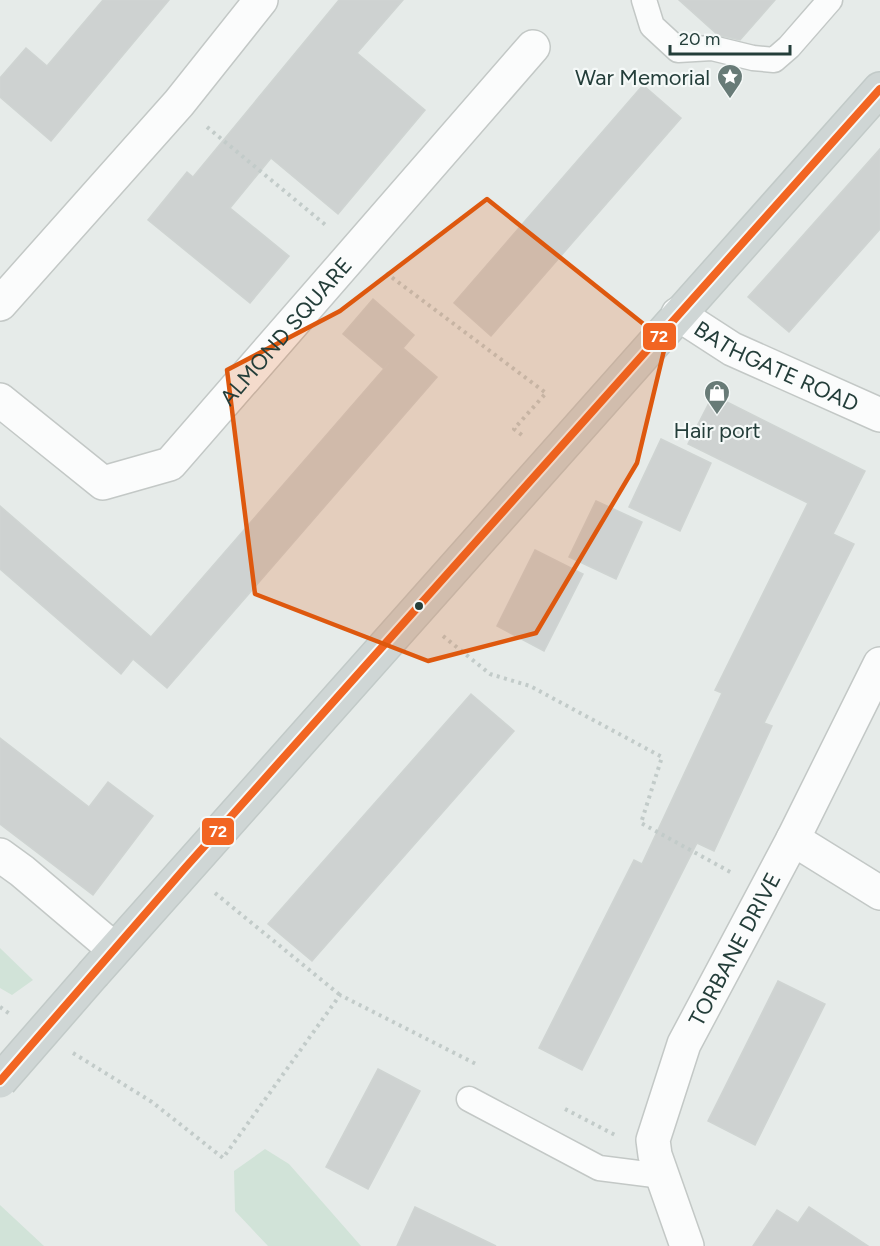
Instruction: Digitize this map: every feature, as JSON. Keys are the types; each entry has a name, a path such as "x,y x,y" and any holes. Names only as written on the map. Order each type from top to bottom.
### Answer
{"main road":[{"path":"0,1081 185,868 415,613 880,88"}],"street":[{"path":"0,304 179,103 261,0"},
{"name":"ALMOND SQUARE","path":"0,400 103,483 170,464 533,47"},
{"name":"BATHGATE ROAD","path":"678,314 732,349 880,414"},
{"name":"TORBANE DRIVE","path":"687,1246 659,1165 653,1140 684,1044 793,839 880,664"},
{"path":"793,839 880,893"},
{"path":"0,855 22,871 104,961"}],"lane":[{"path":"644,0 652,26 678,50 712,48 753,58 774,60 789,47 830,0"},
{"path":"469,1100 599,1167 659,1165"}],"path":[{"path":"179,103 355,250 546,393 514,429 551,460"},
{"path":"415,613 489,674 530,686 662,757 641,823 765,891"},
{"path":"185,868 340,995 487,1070"},
{"path":"71,1052 152,1102 223,1158 340,995"},
{"path":"0,1007 20,1020"},
{"path":"561,1107 659,1165"}],"highlighted area":[{"path":"487,199 666,342 637,463 536,633 428,661 255,594 227,370 340,311"}],"green space":[{"path":"0,948 33,980 12,995 0,988"},
{"path":"265,1149 289,1164 361,1246 268,1246 235,1211 234,1171"},
{"path":"0,1205 44,1246 0,1246"}],"building":[{"path":"103,0 169,0 51,141 0,97 0,78 26,48 47,66"},
{"path":"339,0 403,0 357,53 425,110 338,214 271,158 230,208 289,256 250,303 148,220 187,172 193,177"},
{"path":"679,0 775,0 740,40 718,35"},
{"path":"643,85 681,118 491,336 454,303"},
{"path":"880,149 880,229 789,332 748,297"},
{"path":"373,299 414,335 403,348 437,377 167,688 133,659 121,674 0,569 0,506 151,637 384,369 343,334"},
{"path":"713,395 865,471 833,534 854,544 764,723 772,726 714,851 697,843 582,1070 539,1048 634,860 642,864 722,693 715,690 808,503 688,444"},
{"path":"661,439 711,463 680,531 629,507"},
{"path":"596,501 642,522 616,579 569,557"},
{"path":"535,550 583,574 544,651 497,626"},
{"path":"471,694 514,731 312,961 268,924"},
{"path":"0,738 89,807 108,782 153,816 93,895 0,824"},
{"path":"778,981 825,1004 755,1145 708,1121"},
{"path":"378,1069 420,1091 368,1189 326,1167"},
{"path":"415,1207 496,1246 397,1246"},
{"path":"809,1207 868,1246 753,1246 777,1210 798,1223"}],"transit line":[{"name":"72","path":"0,1081 185,868 880,89"}],"place":[{"name":"War Memorial","path":"730,100"},
{"name":"Hair port","path":"717,416"}]}
